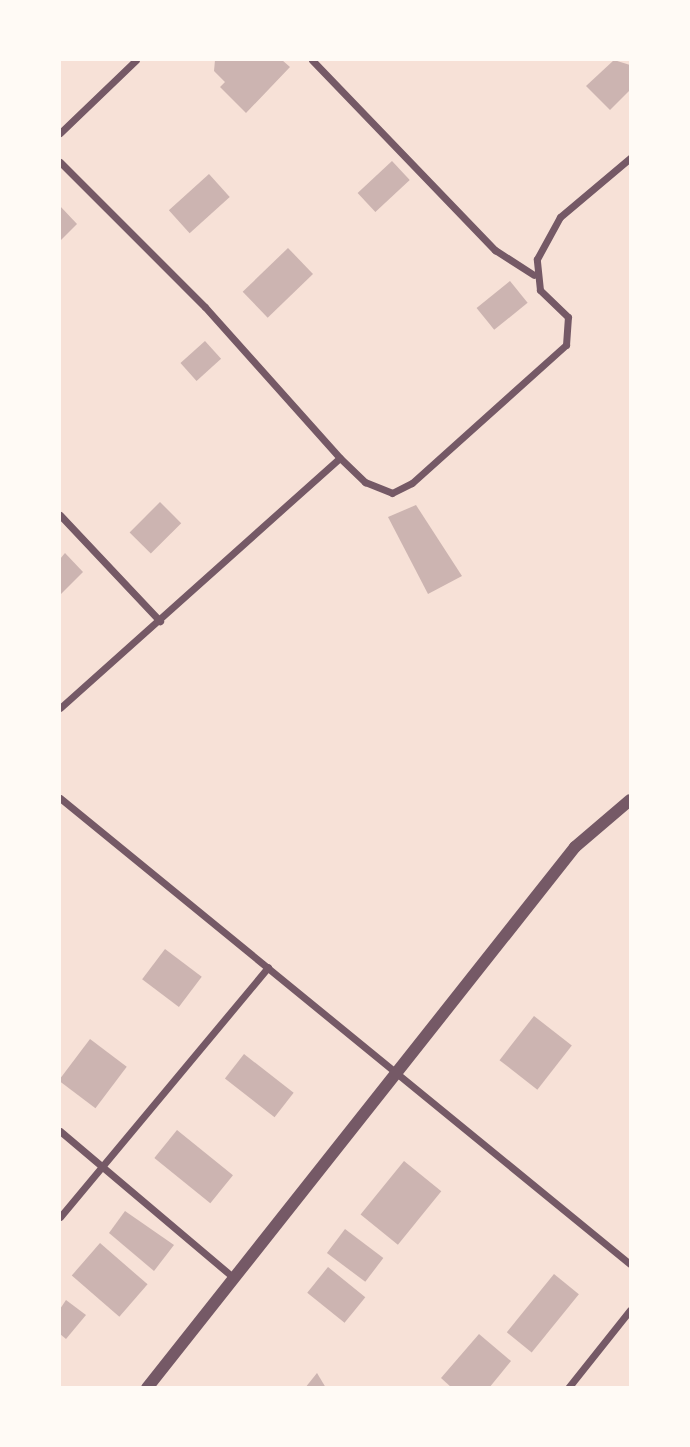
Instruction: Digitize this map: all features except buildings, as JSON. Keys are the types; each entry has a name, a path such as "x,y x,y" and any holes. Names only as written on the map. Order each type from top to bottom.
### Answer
{"street":[{"path":"60,133 136,60"},
{"path":"60,162 205,307 365,482 392,493 412,483 566,345 568,317 534,275 495,250 312,60"},
{"path":"534,275 560,217 631,158"},
{"path":"60,708 341,458"},
{"path":"60,515 160,621"},
{"path":"60,798 631,1264"},
{"path":"148,1388 575,847 631,800"},
{"path":"60,1217 268,967"},
{"path":"60,1131 234,1278"},
{"path":"568,1388 631,1310"}]}
